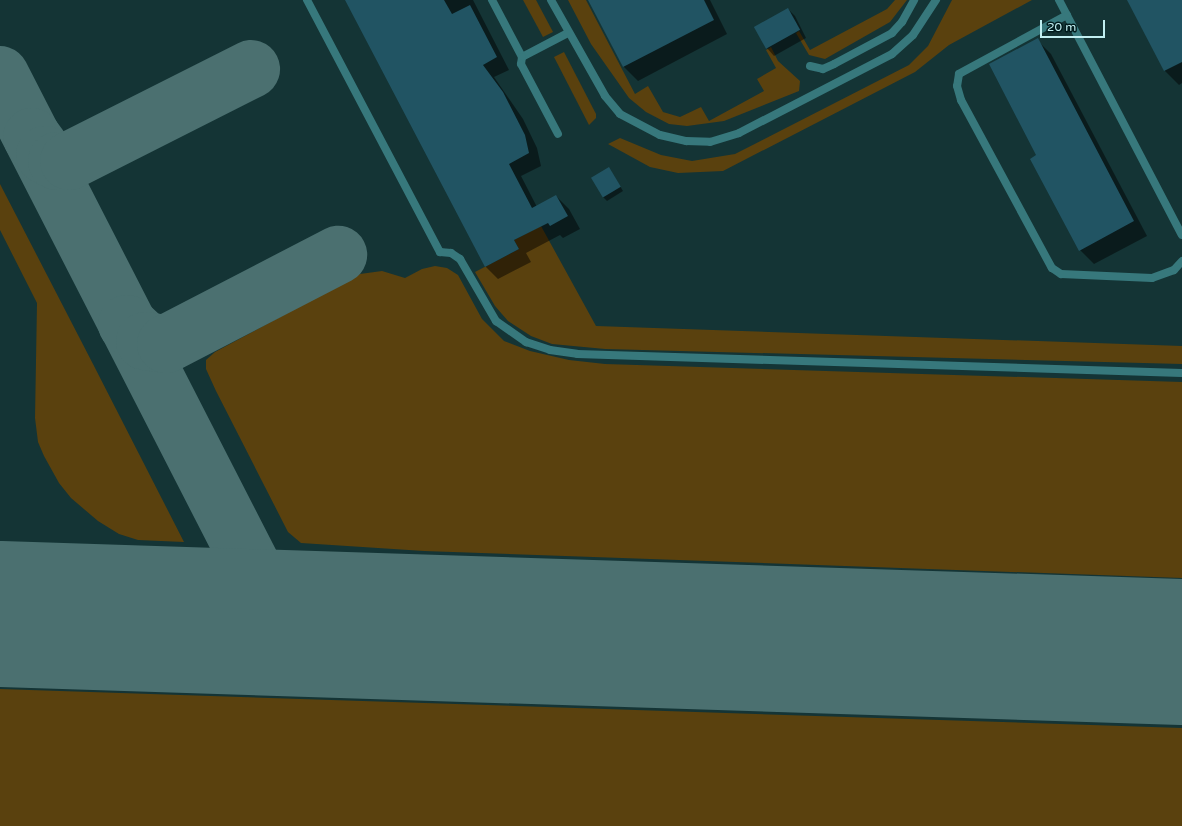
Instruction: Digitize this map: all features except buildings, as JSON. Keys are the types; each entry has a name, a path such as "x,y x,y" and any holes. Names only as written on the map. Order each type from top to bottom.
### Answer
{"street":[{"path":"307,0 440,252 451,253 460,259 496,321 526,342 550,350 577,354 1182,373"},
{"path":"492,0 522,57 521,64 558,134"},
{"path":"551,0 568,33 605,96 620,114 660,135 686,141 710,142 739,133 892,54 913,35 936,0"},
{"path":"810,66 823,68 834,64 892,33 902,22 914,0"},
{"path":"1060,0 1182,235"},
{"path":"1067,15 959,74 957,86 961,100 1052,268 1061,274 1152,278 1174,270 1182,261"},
{"path":"522,57 568,33"}],"shaded area":[{"path":"523,0 536,0 553,32 543,37"},
{"path":"568,0 586,0 635,94 648,86 663,112 680,117 701,107 709,121 764,91 757,79 776,68 766,50 771,47 778,61 800,81 799,91 724,121 687,126 669,124 646,112 629,98 591,44"},
{"path":"895,0 907,0 890,22 825,59 809,55 796,33 799,31 810,50 887,9"},
{"path":"952,0 1032,0 949,45 915,72 723,171 678,173 650,167 608,144 620,138 661,155 692,161 735,154 909,65 928,46"},
{"path":"564,52 596,114 596,118 589,125 554,57"},
{"path":"0,184 184,542 138,540 119,534 98,521 71,498 59,483 44,456 38,442 35,418 37,303 0,230"},
{"path":"541,226 596,326 1182,346 1182,364 605,349 552,344 531,336 508,321 495,306 475,272 519,249 514,240"},
{"path":"435,266 447,268 458,275 482,319 504,341 530,351 569,360 605,364 1182,382 1182,578 424,551 301,543 288,532 216,391 206,369 206,360 215,352 360,274 382,271 405,278 422,269"},
{"path":"0,689 1182,728 1182,826 0,826"}],"taxiway":[{"path":"32,137 45,155 57,161 69,161 251,69"},
{"path":"0,75 265,592 277,606 289,613 357,626"},
{"path":"127,324 145,341 166,344 338,255"}],"runway":[{"path":"0,614 1182,652"}]}
